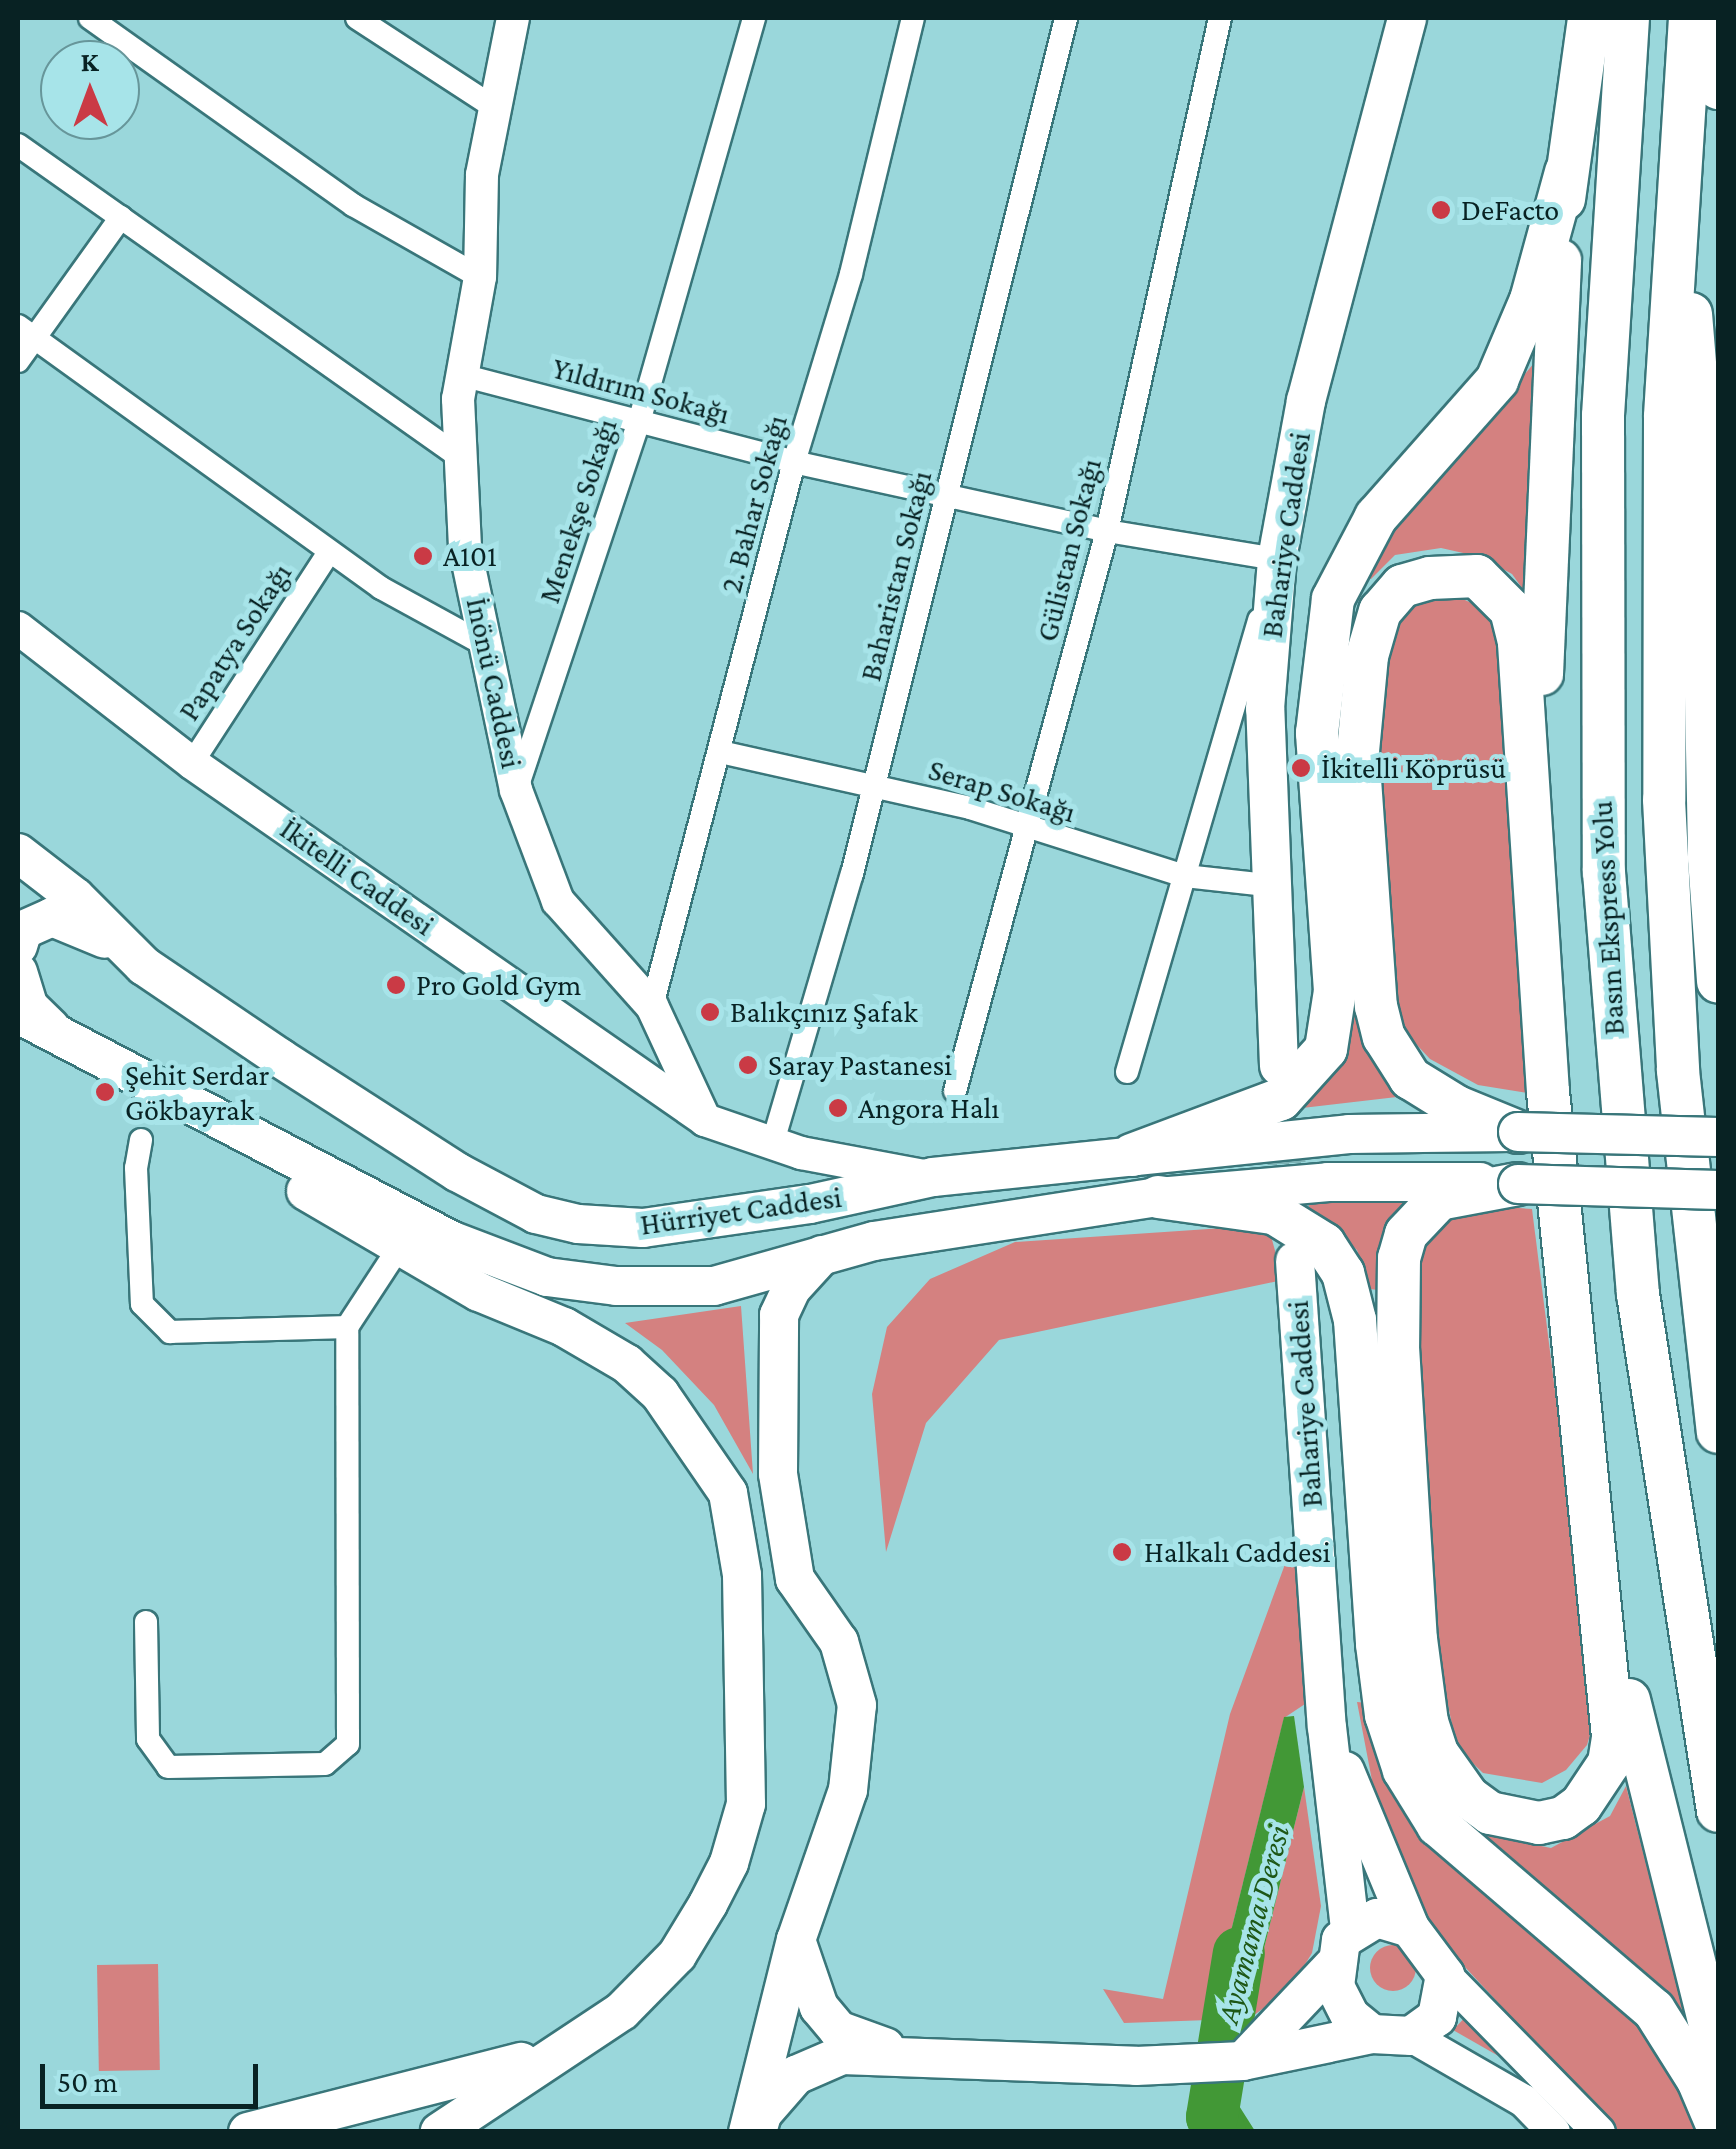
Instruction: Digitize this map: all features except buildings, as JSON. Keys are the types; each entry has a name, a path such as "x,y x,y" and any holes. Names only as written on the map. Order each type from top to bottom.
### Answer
{"highway":[{"path":"1532,818 1539,784 1566,172 1589,18"},
{"name":"Basın Ekspress Yolu","path":"1628,18 1603,416 1599,743 1606,907 1638,1294 1718,1812"},
{"name":"Basın Ekspress Yolu","path":"1690,18 1665,417 1664,800 1678,1071 1718,1432"},
{"path":"1706,18 1718,88"},
{"path":"1132,1156 1281,1099 1326,1048 1335,991 1317,732 1333,599 1376,517 1497,380 1531,300 1566,172"},
{"path":"1674,233 1688,294 1701,435 1709,858 1718,982"},
{"path":"1518,1132 1456,1107 1410,1078 1384,1037 1376,1006 1358,751 1372,633 1402,586 1476,576 1511,610 1532,818 1548,1092 1614,1737 1609,1763 1581,1805 1563,1818 1515,1821 1490,1813 1454,1782 1427,1722 1416,1640 1397,1285 1406,1234 1424,1210 1460,1192 1518,1184"},
{"path":"1158,1197 1274,1212 1324,1244 1342,1273 1357,1338 1379,1661 1386,1715 1404,1770 1438,1825 1654,2010 1698,2080 1718,2127"},
{"path":"1591,1518 1641,1758 1718,2056"}],"main road":[{"name":"İnönü Caddesi","path":"513,18 482,175 480,277 461,375 465,548 516,790 558,901 652,1006 705,1120"},
{"name":"Bahariye Caddesi","path":"1279,1066 1267,885 1264,709 1277,558 1306,401 1407,18"},
{"name":"İkitelli Caddesi","path":"18,628 192,763 705,1120 772,1145 934,1177"},
{"name":"Hürriyet Caddesi","path":"18,853 76,897 144,966 390,1129 536,1214 643,1228 810,1204 934,1177 1348,1134 1518,1132"},
{"path":"18,946 23,930 52,917 84,926 144,966"},
{"path":"18,972 29,1007 66,1043"},
{"path":"18,1014 66,1043 231,1124 450,1240 547,1277 616,1286 714,1286 874,1241 1158,1197 1328,1182 1718,1190"},
{"path":"231,1124 266,1167 400,1246 627,1364 688,1428 728,1493 742,1575 750,1738 746,1804 729,1863 677,1955 622,2011 440,2132"},
{"path":"1518,1132 1718,1138"},
{"path":"748,2132 796,1940 848,1790 857,1705 838,1642 795,1579 778,1474 778,1315 790,1289 822,1255"},
{"name":"Bahariye Caddesi","path":"1295,1261 1328,1726 1350,1930"},
{"path":"1328,1726 1410,1928 1445,1975 1598,2132"},
{"path":"1243,2060 1334,1965 1350,1930 1377,1918 1410,1928"},
{"path":"796,1940 819,2008 838,2030 901,2053"},
{"path":"1334,1965 1335,1986 1350,2016 1372,2034"},
{"path":"1411,2036 1436,2016 1445,1975"},
{"path":"756,2132 762,2114 814,2062 901,2053 1136,2066 1243,2060 1372,2034 1411,2036 1510,2092 1554,2132"},
{"path":"248,2132 412,2095 562,2050"}],"street":[{"path":"90,18 353,205 480,277"},
{"path":"357,18 495,108"},
{"name":"Menekşe Sokağı","path":"516,790 639,422 754,18"},
{"name":"2. Bahar Sokağı","path":"652,1006 794,462 851,274 913,18"},
{"name":"Baharistan Sokağı","path":"772,1145 874,786 1066,18"},
{"name":"Gülistan Sokağı","path":"955,1091 1030,826 1107,530 1220,18"},
{"path":"18,145 461,458"},
{"path":"26,331 48,324 121,217"},
{"path":"18,361 26,331"},
{"path":"26,331 329,552 485,645"},
{"name":"Yıldırım Sokağı","path":"461,375 794,462 1107,530 1277,558"},
{"name":"Papatya Sokağı","path":"192,763 329,552"},
{"path":"1127,1072 1277,558"},
{"name":"Serap Sokağı","path":"720,752 1030,826 1186,876 1267,885"},
{"path":"18,1032 66,1043"},
{"path":"141,1140 136,1168 142,1304 170,1332 347,1328"},
{"path":"146,1622 148,1740 168,1767 325,1764 348,1744 347,1328 400,1246"}],"shaded area":[{"path":"1535,362 1530,599 1512,574 1481,557 1441,548 1395,555 1371,579 1357,574"},
{"path":"1456,596 1485,609 1505,643 1527,1093 1478,1085 1430,1059 1402,1029 1390,983 1377,687 1399,616 1422,601"},
{"path":"1355,1015 1414,1095 1285,1110 1338,1053"},
{"path":"1418,1194 1386,1291 1370,1289 1357,1250 1298,1198"},
{"path":"1458,1204 1532,1209 1596,1715 1587,1745 1566,1770 1542,1783 1483,1773 1457,1748 1431,1625 1415,1264 1428,1228"},
{"path":"1268,1225 1283,1280 999,1340 926,1423 886,1552 872,1394 887,1327 930,1279 1015,1242"},
{"path":"741,1306 753,1474 714,1405 662,1350 625,1323"},
{"path":"1302,1518 1305,1704 1284,1718 1209,2020 1124,2023 1103,1989 1163,1999 1230,1714"},
{"path":"1357,1702 1368,1703 1389,1776 1418,1836 1634,2022 1670,2068 1701,2131 1617,2131 1451,1952 1407,1884 1379,1817"},
{"path":"1626,1786 1685,2016 1467,1831 1551,1848 1610,1816"},
{"path":"1304,1787 1321,1906 1312,1953 1290,1989 1246,2021"},
{"path":"1393,1945 1410,1951 1416,1968 1410,1985 1393,1991 1376,1985 1370,1968 1376,1951"},
{"path":"158,1964 160,2070 99,2071 97,1965"},
{"path":"1474,2008 1523,2070 1453,2030"}],"water":[{"name":"Ayamama Deresi","path":"1294,1716 1304,1787 1246,2021 1209,2020 1284,1717"},
{"name":"Ayamama Deresi","path":"1241,2077 1236,2101 1255,2131 1202,2131 1196,2120 1199,2078"}],"waterway":[{"name":"Ayamama Deresi","path":"1220,2132 1212,2117 1239,1953"}],"tunnel":[{"path":"1279,1069 1291,1218"}],"place":[{"name":"DeFacto","path":"1441,210"},
{"name":"A101","path":"423,556"},
{"name":"İkitelli Köprüsü","path":"1301,768"},
{"name":"Pro Gold Gym","path":"396,985"},
{"name":"Balıkçınız Şafak","path":"710,1012"},
{"name":"Saray Pastanesi","path":"748,1065"},
{"name":"Şehit Serdar Gökbayrak","path":"105,1092"},
{"name":"Angora Halı","path":"838,1108"},
{"name":"Halkalı Caddesi","path":"1122,1552"}]}
